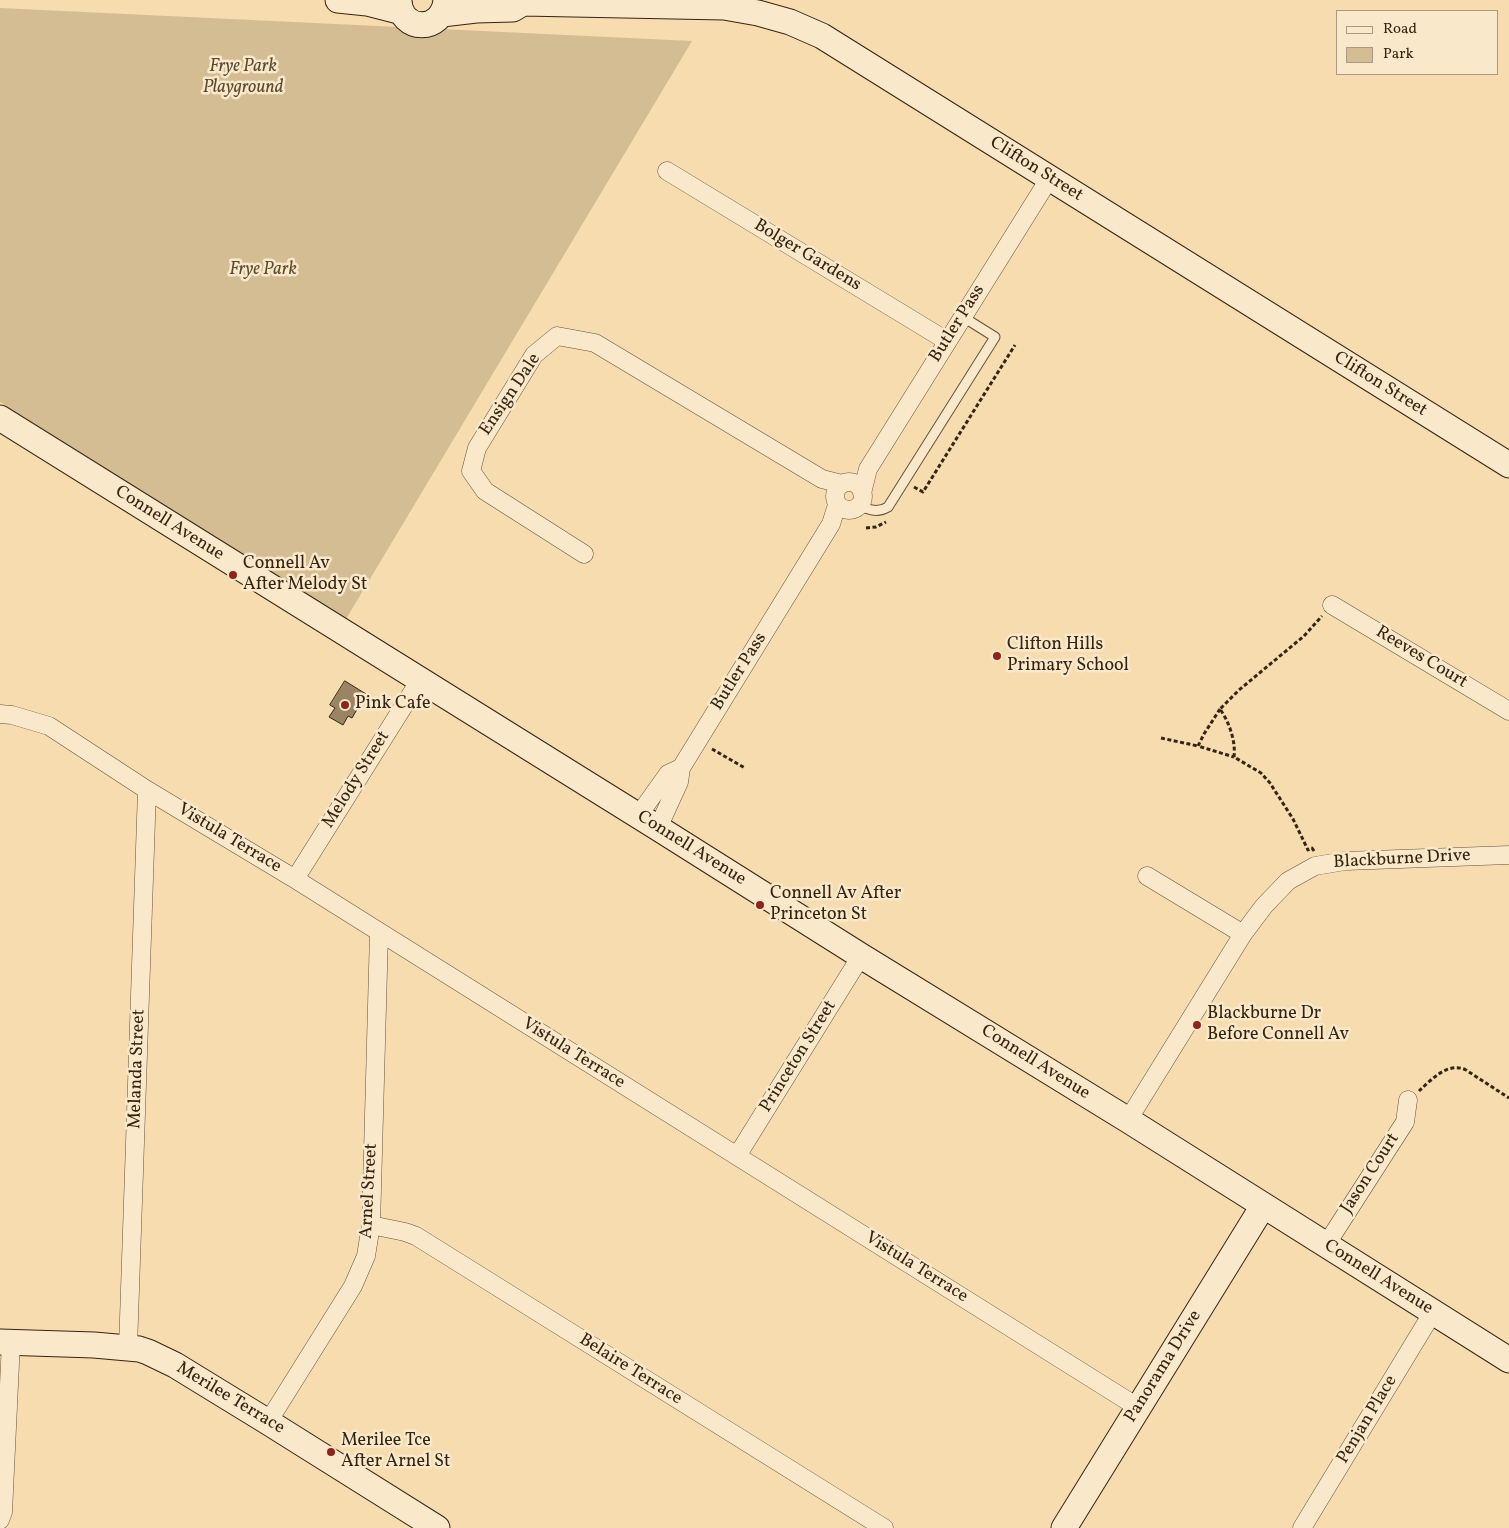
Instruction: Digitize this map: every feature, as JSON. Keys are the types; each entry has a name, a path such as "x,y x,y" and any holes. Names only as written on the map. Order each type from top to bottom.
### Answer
{"street":[{"path":"338,0 400,6"},
{"name":"Clifton Street","path":"400,6 411,22 424,25 437,20 444,7 476,10 513,9 521,2 724,8 758,13 790,22 822,36 1509,465"},
{"name":"Bolger Gardens","path":"667,172 946,341"},
{"name":"Butler Pass","path":"648,822 679,782 681,768 847,497 868,469 946,341 1050,179"},
{"name":"Ensign Dale","path":"584,554 485,491 471,471 477,448 534,355 558,336 595,343 822,479 847,497"},
{"name":"Connell Avenue","path":"0,418 860,956 1128,1120 1509,1360"},
{"name":"Reeves Court","path":"1332,605 1509,712"},
{"name":"Melody Street","path":"295,880 420,680"},
{"name":"Vistula Terrace","path":"0,714 12,715 49,726 148,790 1139,1408"},
{"name":"Melanda Street","path":"128,1348 148,790"},
{"name":"Blackburne Drive","path":"1128,1120 1244,934 1264,906 1288,881 1315,866 1345,861 1509,855"},
{"path":"1147,876 1244,934"},
{"name":"Arnel Street","path":"268,1422 352,1286 366,1256 371,1225 379,933"},
{"name":"Princeton Street","path":"737,1156 860,956"},
{"name":"Jason Court","path":"1326,1245 1405,1122 1408,1100"},
{"name":"Panorama Drive","path":"1064,1528 1263,1206"},
{"name":"Belaire Terrace","path":"371,1225 416,1236 884,1528"},
{"name":"Penjan Place","path":"1302,1528 1433,1312"},
{"path":"0,1520 2,1512 6,1342"},
{"name":"Merilee Terrace","path":"6,1342 128,1348 148,1352 162,1358 437,1528"}],"lane":[{"path":"847,497 872,510 882,511 888,507 995,337 963,317"}],"path":[{"path":"910,485 923,492 1015,346"},
{"path":"866,528 876,527 889,520"},
{"path":"1198,746 1220,709 1304,636 1317,621"},
{"path":"1220,709 1235,748 1234,757"},
{"path":"1161,738 1198,746 1234,757 1261,773 1293,819 1308,850 1312,848 1315,854"},
{"path":"712,749 745,768"},
{"path":"1424,1086 1446,1070 1458,1067 1466,1070 1509,1098"}],"green space":[{"name":"Frye Park","path":"0,8 692,41 346,619 0,402"}],"building":[{"name":"Pink Cafe","path":"345,681 366,694 352,718 348,716 343,725 329,717 335,708 330,705"}],"place":[{"name":"Connell Av After Melody St","path":"233,575"},
{"name":"Clifton Hills Primary School","path":"997,656"},
{"name":"Pink Cafe","path":"345,705"},
{"name":"Connell Av After Princeton St","path":"760,905"},
{"name":"Blackburne Dr Before Connell Av","path":"1197,1025"},
{"name":"Merilee Tce After Arnel St","path":"331,1452"}],"park label":[{"name":"Frye Park Playground","path":"243,78"}]}
